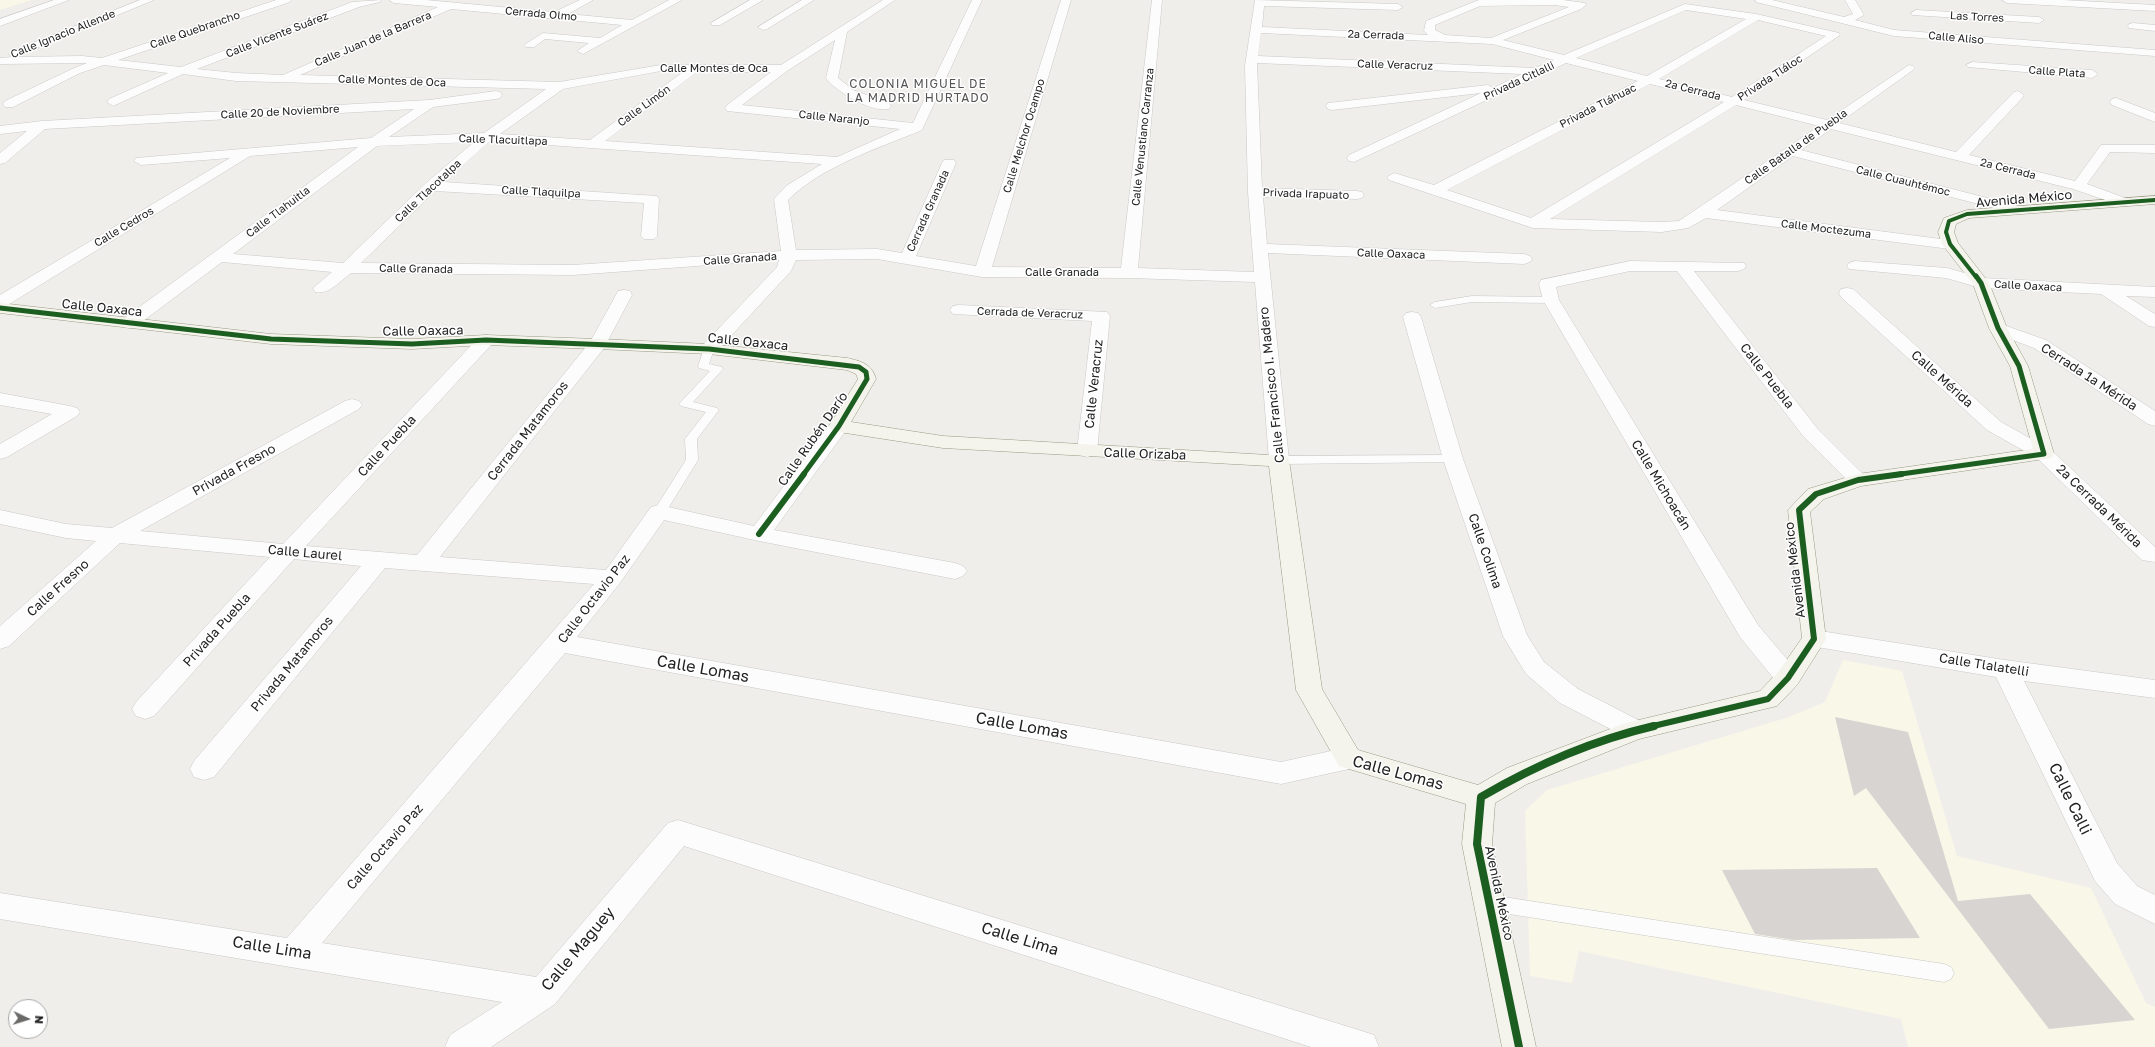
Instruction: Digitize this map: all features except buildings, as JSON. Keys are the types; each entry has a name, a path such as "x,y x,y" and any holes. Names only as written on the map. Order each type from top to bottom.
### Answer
{"street":[{"path":"0,23 64,0"},
{"name":"Calle Ignacio Allende","path":"0,60 149,0"},
{"name":"Calle Quebrancho","path":"9,104 76,71 106,62 189,31 286,0"},
{"name":"Calle Vicente Suárez","path":"113,102 179,72 356,4 376,0"},
{"name":"Cerrada Olmo","path":"394,0 632,23"},
{"name":"Calle Juan de la Barrera","path":"283,78 463,0"},
{"path":"555,16 588,0"},
{"path":"583,51 632,23 677,0"},
{"path":"716,23 758,0"},
{"path":"763,27 809,0"},
{"name":"Calle Naranjo","path":"890,0 842,33 783,69 731,108 917,127"},
{"path":"917,127 977,0"},
{"name":"Calle Melchor Ocampo","path":"982,272 1066,0"},
{"name":"Calle Venustiano Carranza","path":"1129,273 1157,0"},
{"name":"Calle Aliso","path":"1760,0 1847,20 1894,33 2155,53"},
{"path":"1847,20 1859,15 1850,0"},
{"path":"2007,0 2155,8"},
{"name":"Las Torres","path":"1916,13 2042,22 2007,0"},
{"path":"1260,1 1398,7"},
{"name":"Calle Francisco I. Madero","path":"1260,1 1252,59 1255,192 1261,277 1279,460 1309,690 1349,758"},
{"path":"1441,38 1429,31 1430,23 1480,3 1554,2 1581,5 1492,40"},
{"name":"Privada Tláloc","path":"1533,223 1734,101 1835,35 1756,17 1685,7"},
{"name":"Privada Citlalli","path":"1354,158 1538,71 1685,7"},
{"name":"Privada Tláhuac","path":"1436,190 1650,79 1756,17"},
{"path":"2133,26 2155,28"},
{"path":"530,45 556,29"},
{"name":"2ª Cerrada","path":"1256,30 1492,40 2078,186 2122,202"},
{"path":"842,33 832,78 839,88 849,95 884,106"},
{"path":"2058,34 2076,47"},
{"path":"543,36 601,40"},
{"name":"Calle Plata","path":"1972,65 2092,74 2052,45"},
{"name":"Calle Montes de Oca","path":"0,60 43,59 106,62 179,72 236,77 559,86 661,68 783,69"},
{"name":"Calle Veracruz","path":"1252,59 1538,71"},
{"name":"Calle Limón","path":"593,144 695,68"},
{"name":"Calle Batalla de Puebla","path":"1533,223 1662,227 1683,225 1703,213 1909,68"},
{"name":"Calle 20 de Noviembre","path":"0,130 42,125 429,104 559,86"},
{"name":"Calle Tlacotalpa","path":"321,288 347,268 431,186 487,137 559,86"},
{"path":"1332,106 1504,87"},
{"path":"1959,157 2018,95"},
{"path":"2116,102 2155,118"},
{"name":"Calle Tlahuitla","path":"129,323 374,142 429,104"},
{"path":"0,160 42,125"},
{"name":"Calle Naranjo","path":"790,255 782,199 788,190 840,161 917,127"},
{"name":"Calle Tlacuitlapa","path":"141,161 374,142 487,137 840,161"},
{"path":"2078,186 2106,148 2155,149"},
{"name":"Calle Cuauhtémoc","path":"1789,151 2017,210"},
{"name":"Calle Cedros","path":"0,302 248,152"},
{"name":"Cerrada Granada","path":"907,259 949,163"},
{"path":"1394,177 1533,223"},
{"name":"Calle Tlaquilpa","path":"431,186 652,199 650,236"},
{"name":"Privada Irapuato","path":"1255,192 1357,196"},
{"name":"Avenida México","path":"1950,244 1946,232 1949,221 1967,214 2155,200"},
{"name":"Calle Moctezuma","path":"1703,213 1950,244"},
{"path":"1950,244 1981,283 1998,328 2019,366 2044,454"},
{"name":"Calle Oaxaca","path":"1259,248 1524,259"},
{"name":"Calle Granada","path":"218,257 347,268 573,270 790,255 877,254 982,272 1129,273 1261,277"},
{"path":"709,349 785,268 790,255"},
{"path":"1549,292 1630,266 1738,266"},
{"name":"Calle Puebla","path":"1682,266 1810,432 1858,480"},
{"name":"Calle Oaxaca","path":"1855,266 1947,273 1981,283 2155,292"},
{"path":"2106,290 2155,322"},
{"name":"Calle Michoacán","path":"1549,292 1749,631 1788,678"},
{"name":"Calle Mérida","path":"1847,293 1994,426 2044,454"},
{"name":"Cerrada Matamoros","path":"424,562 598,344 624,295"},
{"name":"Calle Oaxaca","path":"0,308 271,339 412,344 486,340 598,344 709,349 847,364"},
{"name":"Cerrada de Veracruz","path":"960,310 1101,316"},
{"name":"Calle Veracruz","path":"1087,451 1101,316"},
{"name":"Calle Colima","path":"1412,317 1453,459 1515,636 1535,668 1569,696 1635,730"},
{"name":"Cerrada 1ª Mérida","path":"1998,328 2040,344 2155,420"},
{"name":"Calle Puebla","path":"288,552 486,340"},
{"name":"Calle Rubén Darío","path":"759,534 839,426 867,379 866,372 858,367 847,364"},
{"path":"0,398 70,412 0,453"},
{"name":"Privada Fresno","path":"116,535 352,405"},
{"name":"Calle Orizaba","path":"839,426 943,442 1087,451 1279,460"},
{"name":"Avenida México","path":"1814,639 1800,510 1816,494 1858,480 2044,454"},
{"name":"2ª Cerrada Mérida","path":"2044,454 2150,555 2155,555"},
{"path":"659,512 759,534 955,570"},
{"name":"Calle Octavio Paz","path":"295,952 559,643 612,578 659,512"},
{"name":"Calle Laurel","path":"0,517 66,531 379,560 424,562 612,578"},
{"name":"Calle Fresno","path":"0,640 116,535"},
{"name":"Privada Puebla","path":"145,709 288,552"},
{"name":"Privada Matamoros","path":"204,769 379,560"},
{"path":"1481,797 1517,776 1566,755 1635,730 1768,699 1788,678 1814,639"},
{"name":"Calle Tlalatelli","path":"1814,639 2005,669 2155,689"},
{"name":"Calle Lomas","path":"559,643 1281,773 1349,758 1481,797"},
{"name":"Calle Calli","path":"2005,669 2106,872 2126,895 2155,910"},
{"name":"Avenida México","path":"1481,797 1476,844 1490,903 1519,1047"},
{"name":"Calle Lima","path":"678,832 1362,1047"},
{"name":"Calle Maguey","path":"462,1047 543,993 678,832"},
{"name":"Calle Lima","path":"0,906 295,952 543,993"}],"lane":[{"path":"1436,305 1472,299 1549,292"},
{"name":"Calle Octavio Paz","path":"659,512 692,460 691,439 713,410 685,404 718,369 703,366 709,349"},
{"name":"Calle Orizaba","path":"1279,460 1453,459"},
{"path":"1490,903 1944,973"}],"shaded area":[{"path":"0,0 32,0 0,10"},
{"path":"1843,660 1902,671 1957,856 2091,888 2146,1003 2155,1007 2155,1047 1908,1047 1901,1019 1579,951 1572,983 1530,976 1525,811 1547,790 1789,717 1825,702"}],"cycle path":[{"path":"1519,1047 1477,844 1481,797 1517,776 1567,755 1635,730 1768,699 1788,678 1814,639 1799,510 1816,494 1858,480 2044,454 2019,366 1998,328 1981,283 1950,244 1946,232 1949,221 1967,214 2155,200"},
{"path":"0,308 271,339 412,344 486,340 709,349 859,367 866,372 867,379 839,426 759,534"}],"district":[{"name":"COLONIA MIGUEL DE LA MADRID HURTADO","path":"918,91"}]}
